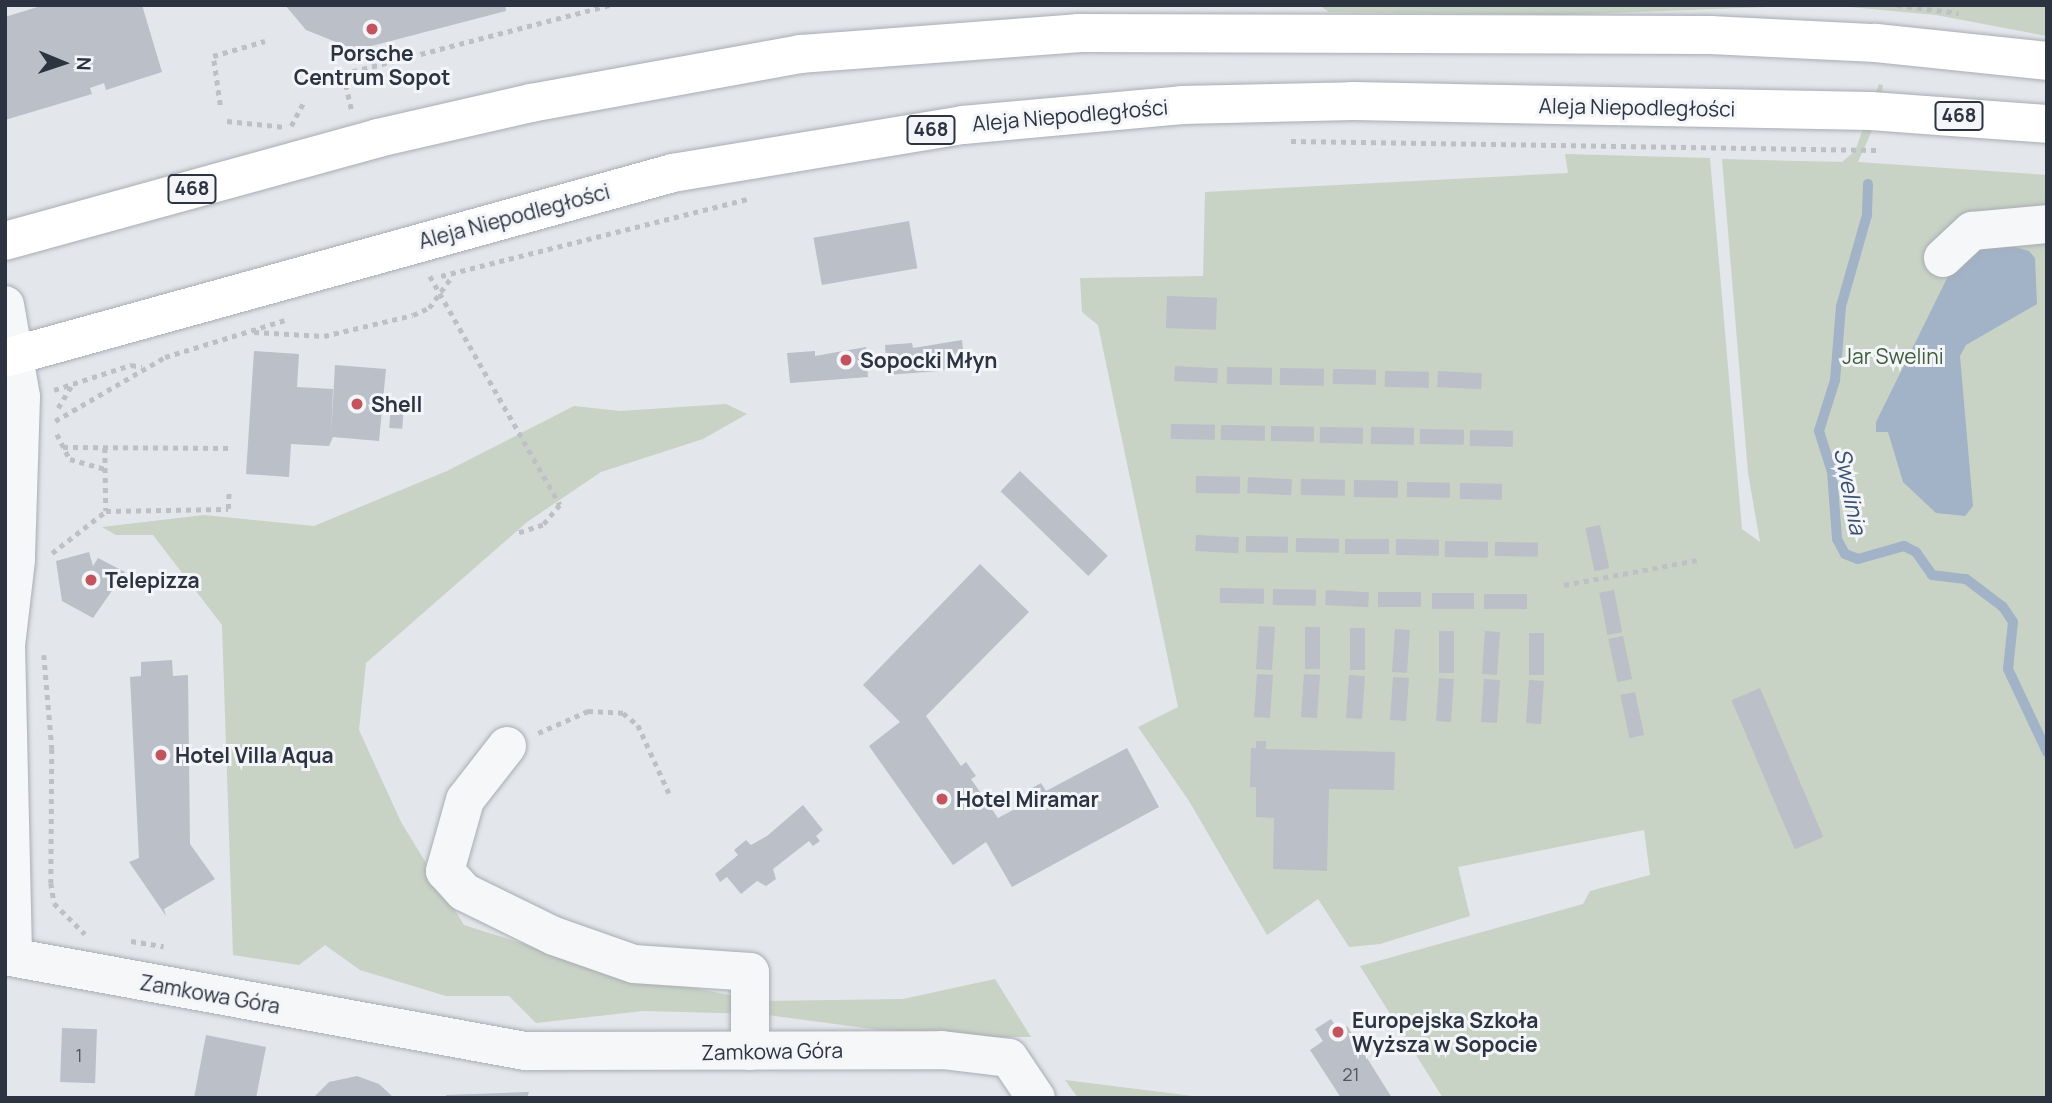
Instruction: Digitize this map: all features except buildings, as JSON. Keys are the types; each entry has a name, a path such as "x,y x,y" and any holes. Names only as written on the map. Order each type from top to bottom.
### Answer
{"main road":[{"name":"468","path":"5,241 378,138 531,103 801,54 1078,33 1710,35 1876,43 2047,61"},
{"name":"Aleja Niepodległości","path":"12,356 673,173 963,125 1182,105 1353,101 1871,111 2047,124"}],"street":[{"path":"1943,258 1972,231 2047,224"},
{"name":"Zamkowa Góra","path":"5,305 12,356 32,414 6,645 9,956 524,1051 942,1050 1009,1058 1036,1098"},
{"path":"507,746 465,800 445,872 464,892 554,936 634,964 750,972 750,1051"}],"path":[{"path":"351,117 342,74 610,5"},
{"path":"220,105 213,56 265,41"},
{"path":"286,136 303,103"},
{"path":"227,121 290,128"},
{"path":"1282,141 1874,150"},
{"path":"32,414 143,368 253,332 324,336 412,315 429,309 452,276 758,197"},
{"path":"430,276 560,505 543,525 516,534"},
{"path":"32,414 71,386 131,365 143,368"},
{"path":"32,414 71,386"},
{"path":"32,414 63,447 87,467 105,469"},
{"path":"63,447 231,448"},
{"path":"105,448 106,511"},
{"path":"45,561 71,533 106,511 228,509 229,492"},
{"path":"1564,585 1697,560"},
{"path":"43,649 52,749 51,883 54,904 69,922 95,936"},
{"path":"507,746 588,711 623,713 638,725 669,793"},
{"path":"116,940 168,947"}],"green space":[{"path":"1319,5 1819,5 1557,15 1329,12"},
{"path":"1828,5 2047,5 2047,36 1936,15"},
{"name":"Jar Swelini","path":"1879,84 1883,85 1878,117 1858,162 2047,175 2047,1098 1443,1098 1360,966 1583,904 1590,891 1650,875 1644,830 1458,867 1470,916 1380,944 1349,947 1318,899 1267,935 1189,801 1138,727 1178,707 1098,325 1082,312 1080,278 1203,276 1205,192 1568,173 1565,154 1710,158 1742,529 1760,542 1748,473 1722,159 1842,162 1855,151"},
{"path":"726,404 747,414 703,439 601,472 527,522 366,663 359,730 401,822 464,925 613,972 760,1001 903,999 995,979 1031,1037 932,1037 760,1014 643,1011 536,1023 509,996 446,996 360,970 325,945 299,965 233,955 222,625 153,535 116,535 102,527 204,515 314,526 447,471 574,406 620,411"},
{"path":"1065,1080 1209,1098 1078,1098"}],"water":[{"path":"2004,244 2029,251 2035,258 2037,304 1966,345 1960,356 1973,506 1965,516 1936,513 1903,482 1888,432 1876,432 1876,422 1958,256 1978,246"}],"waterway":[{"name":"Swelinia","path":"1868,184 1867,215 1841,306 1835,380 1819,431 1832,472 1837,539 1845,554 1858,559 1904,546 1916,552 1932,575 1966,579 2003,607 2013,622 2008,669 2047,752"}],"place":[{"name":"Porsche Centrum Sopot","path":"372,29"},
{"name":"Sopocki Młyn","path":"846,360"},
{"name":"Shell","path":"357,404"},
{"name":"Telepizza","path":"91,580"},
{"name":"Hotel Villa Aqua","path":"161,755"},
{"name":"Hotel Miramar","path":"942,799"},
{"name":"Europejska Szkoła Wyższa w Sopocie","path":"1338,1032"}]}
